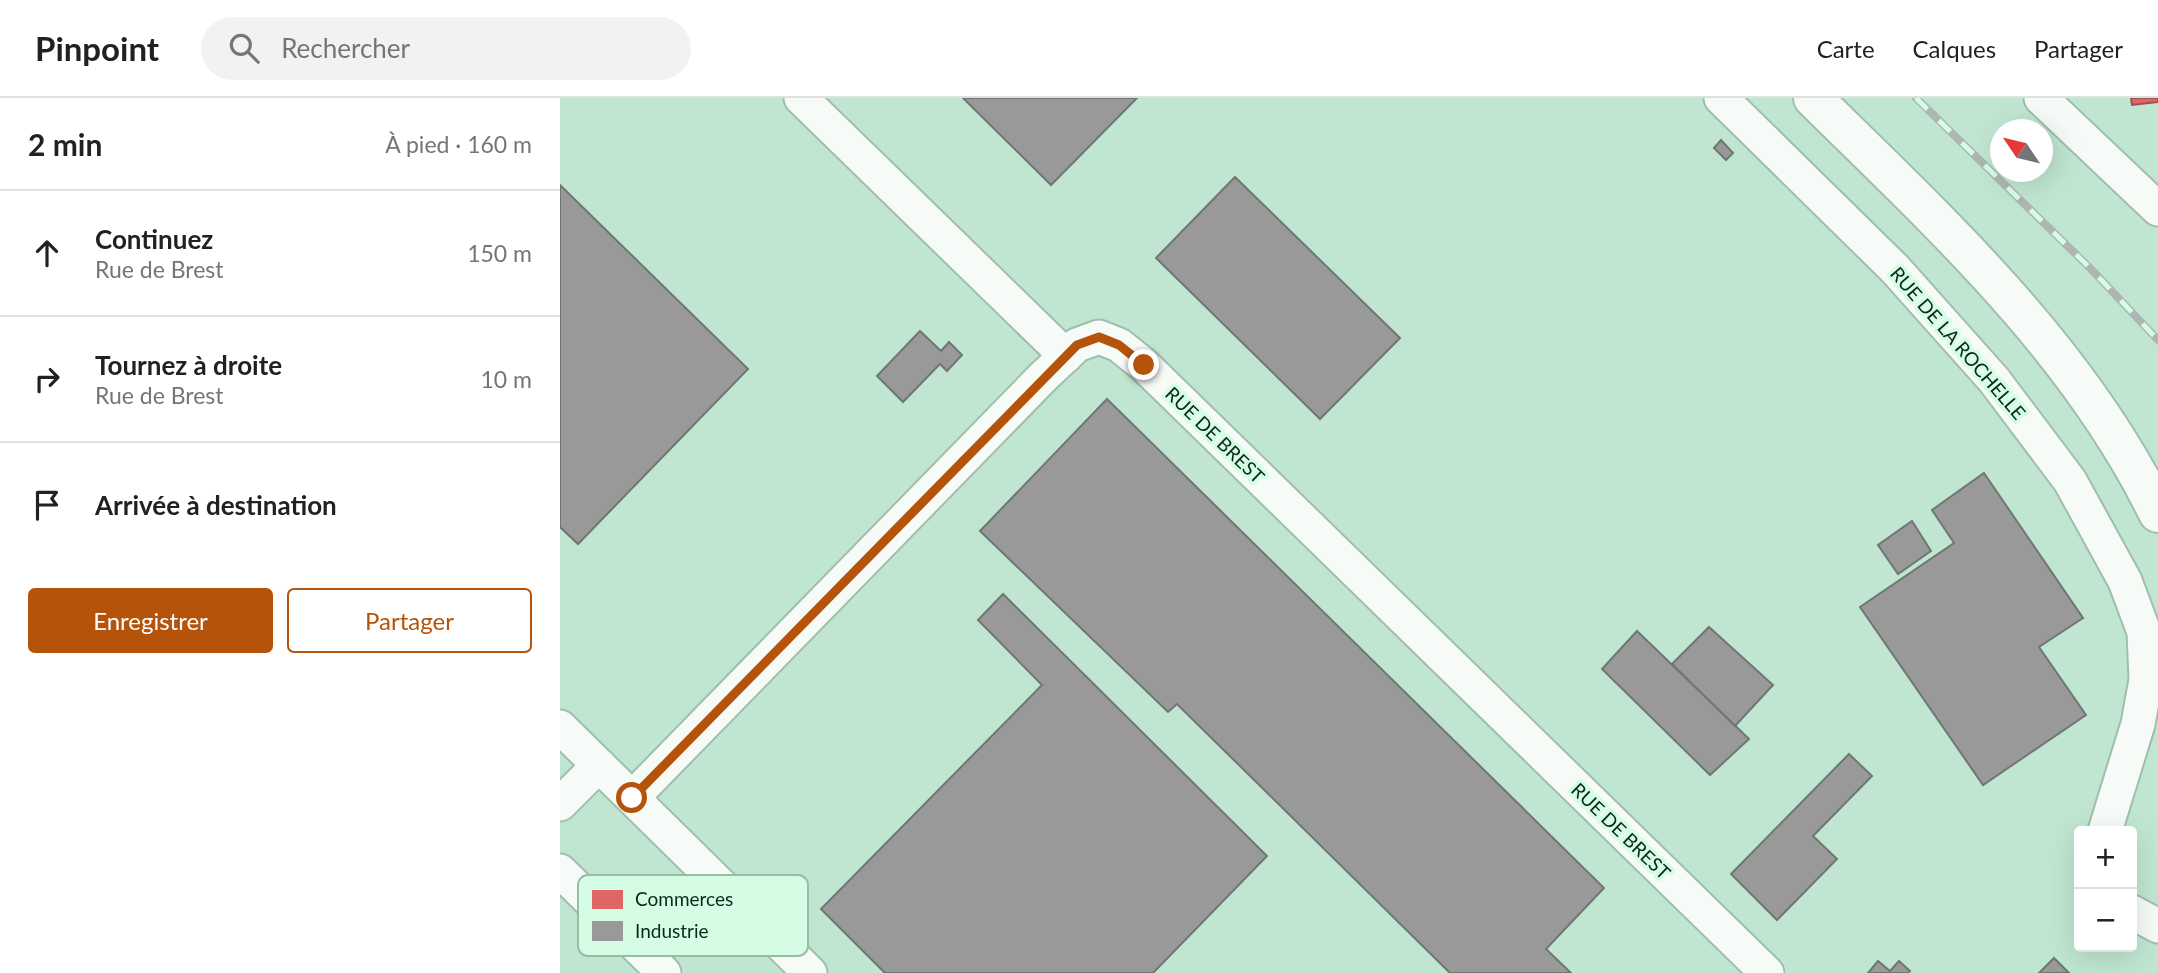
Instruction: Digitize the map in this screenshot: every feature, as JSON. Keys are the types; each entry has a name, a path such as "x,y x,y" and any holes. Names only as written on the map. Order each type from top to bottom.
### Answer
{"main road":[{"path":"1813,98 1945,228 2059,356 2110,428 2158,513"}],"street":[{"path":"801,98 1066,356"},
{"name":"RUE DE LA ROCHELLE","path":"1721,98 1895,269 1994,380 2070,481 2125,581 2144,632 2147,680 2138,724 2107,826"},
{"path":"2041,98 2158,209"},
{"name":"RUE DE BREST","path":"632,798 1077,345 1099,337 1119,345 1144,365 1767,973"},
{"path":"560,727 710,875"},
{"path":"560,804 599,765"},
{"path":"560,870 578,888"},
{"path":"2137,915 2158,926"},
{"path":"647,956 664,973"},
{"path":"793,956 810,973"}],"building: Commerces":[{"path":"2131,98 2158,98 2158,102 2132,105"}],"building: Industrie":[{"path":"963,98 1137,98 1051,185"},
{"path":"1721,140 1733,153 1726,160 1714,148"},
{"path":"1235,177 1400,338 1320,419 1156,258"},
{"path":"560,185 748,369 578,544 560,527"},
{"path":"920,331 941,351 949,342 962,355 947,371 940,364 903,402 877,376"},
{"path":"1107,399 1604,888 1546,949 1571,973 1450,973 1177,704 1168,712 980,531"},
{"path":"1984,473 2083,618 2039,647 2086,715 1983,785 1860,607 1954,543 1932,510"},
{"path":"1912,521 1931,551 1898,574 1878,545"},
{"path":"1003,594 1267,856 1153,973 885,973 821,909 1042,685 978,620"},
{"path":"1709,627 1773,685 1735,726 1672,664"},
{"path":"1637,631 1749,739 1710,775 1602,669"},
{"path":"1849,754 1872,776 1813,836 1837,859 1777,920 1731,874"},
{"path":"2054,958 2069,973 2039,973"},
{"path":"1878,961 1890,971 1899,961 1910,971 1868,973"}],"railway":[{"path":"1916,98 2091,269 2158,340"}],"route":[{"path":"632,798 1077,345 1099,337 1119,345 1144,365"}]}
